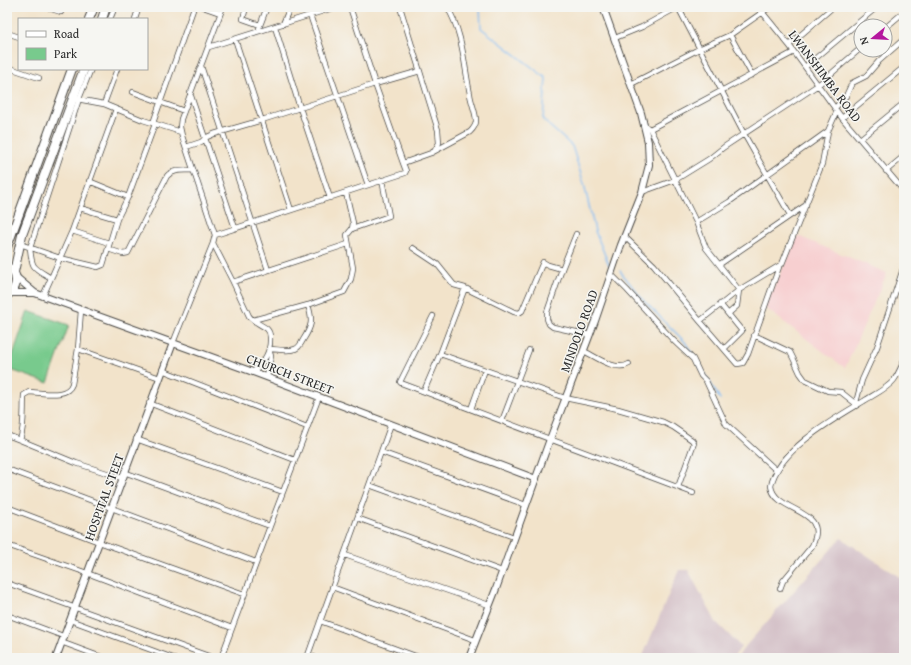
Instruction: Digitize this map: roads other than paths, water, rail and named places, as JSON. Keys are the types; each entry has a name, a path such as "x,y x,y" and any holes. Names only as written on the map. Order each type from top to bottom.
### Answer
{"highway":[{"path":"90,18 94,7"},
{"path":"102,18 106,7"},
{"path":"7,247 72,70"},
{"path":"8,294 15,286 15,275 20,244 76,100 84,70"},
{"path":"7,267 15,275"}],"street":[{"path":"45,7 61,12"},
{"path":"110,18 115,7"},
{"path":"135,18 139,7"},
{"path":"20,244 60,258 100,266 104,262 117,219 128,197 194,7"},
{"path":"203,7 220,13"},
{"path":"173,343 215,235 181,132 181,119 223,7"},
{"path":"246,7 243,19 260,25"},
{"path":"258,32 267,7"},
{"path":"283,24 290,7"},
{"path":"209,46 275,27 336,7"},
{"path":"215,235 405,173 406,171 375,84 350,7"},
{"path":"400,7 438,130 438,143 435,150"},
{"path":"403,163 431,153 470,132 474,129 476,123 461,48 454,20 447,7"},
{"name":"MINDOLO ROAD","path":"469,658 565,398 590,335 624,236 642,192 649,165 648,128 603,7"},
{"path":"614,38 642,27 678,7 766,175 790,215"},
{"name":"LWANSHIMBA ROAD","path":"758,7 790,45 842,118 904,191"},
{"path":"631,84 699,49 730,35 770,7"},
{"path":"790,45 833,7"},
{"path":"805,68 877,7"},
{"path":"893,21 904,12"},
{"path":"310,15 336,96 368,185"},
{"path":"275,27 330,198"},
{"path":"7,33 18,37"},
{"path":"730,35 752,75"},
{"path":"235,39 290,210"},
{"path":"624,236 632,242 654,265 737,364 740,365 743,363 748,354 779,267 784,261 822,164 828,131 836,109 846,96 852,83 866,76 879,61 904,40"},
{"path":"728,314 737,306 740,290 706,248 696,222 676,180 648,128 794,52"},
{"path":"642,192 676,180 709,159 724,147 818,85 853,55"},
{"path":"201,66 268,270"},
{"path":"7,67 39,78"},
{"path":"842,118 904,67"},
{"path":"51,278 34,268 30,248 76,100 91,70"},
{"path":"104,104 117,70"},
{"path":"186,147 201,142 214,134 420,71"},
{"path":"133,92 184,111"},
{"path":"190,93 235,228"},
{"path":"76,100 104,104 154,124 181,132"},
{"path":"860,139 904,103"},
{"path":"43,296 72,231 116,109"},
{"path":"696,222 729,202 828,131"},
{"path":"886,171 904,156"},
{"path":"108,249 123,254 128,253 166,176 174,171 193,170"},
{"path":"253,320 308,305 344,292 352,279 353,268 347,235 352,229 389,216 382,180"},
{"path":"90,181 128,197"},
{"path":"346,193 352,214 352,229"},
{"path":"720,264 806,205"},
{"path":"80,208 117,219"},
{"path":"72,231 109,243"},
{"path":"576,234 547,312 547,319 549,324 554,327 590,335"},
{"path":"213,243 249,316 268,330 270,334 271,359 267,378"},
{"path":"233,282 348,244"},
{"path":"413,248 437,264 454,285 466,288 518,313 522,311 543,262 562,269"},
{"path":"856,405 862,380 877,347 904,266"},
{"path":"700,321 740,290 779,267"},
{"path":"611,274 693,359 701,376 706,381 726,424 777,471"},
{"path":"15,275 35,293"},
{"path":"424,391 466,288"},
{"path":"8,294 35,293"},
{"name":"CHURCH STREET","path":"35,293 253,372 536,479"},
{"path":"720,304 742,331 724,349"},
{"path":"270,350 293,350 298,347 309,330 311,324 308,305"},
{"path":"20,440 24,429 23,419 26,393 57,393 68,390 72,384 78,349 81,310"},
{"path":"433,316 400,382 693,493"},
{"path":"754,335 790,352 805,380 828,391 841,392 856,405"},
{"name":"HOSPITAL STEET","path":"56,658 74,607 100,542 149,403 173,343"},
{"path":"78,349 160,378"},
{"path":"253,372 262,363 270,350"},
{"path":"502,421 529,350"},
{"path":"584,351 609,364 624,367 629,364"},
{"path":"440,354 565,398 623,410 663,422 673,427 694,443 678,487"},
{"path":"780,589 783,581 816,540 816,532 812,520 808,516 786,505 774,494 771,486 777,471 792,450 814,433 894,381 904,361"},
{"path":"162,370 307,427"},
{"path":"471,409 485,370"},
{"path":"221,658 319,397"},
{"path":"149,403 295,460"},
{"path":"316,658 307,656 345,555 368,485 391,424"},
{"path":"7,435 76,463 123,475 270,526"},
{"path":"136,439 283,492"},
{"path":"381,452 526,506"},
{"path":"7,469 256,562"},
{"path":"368,485 514,537"},
{"path":"7,507 244,594"},
{"path":"357,518 502,571"},
{"path":"7,545 87,573 232,628"},
{"path":"345,555 489,606"},
{"path":"7,583 214,658"},
{"path":"332,587 475,640"},
{"path":"7,615 104,658"},
{"path":"70,620 173,658"},
{"path":"320,621 421,658"}],"waterway":[{"path":"480,7 481,28 546,78 543,120 572,146 584,184 595,231 609,265"},
{"path":"620,271 643,300 685,342 720,399"}]}
